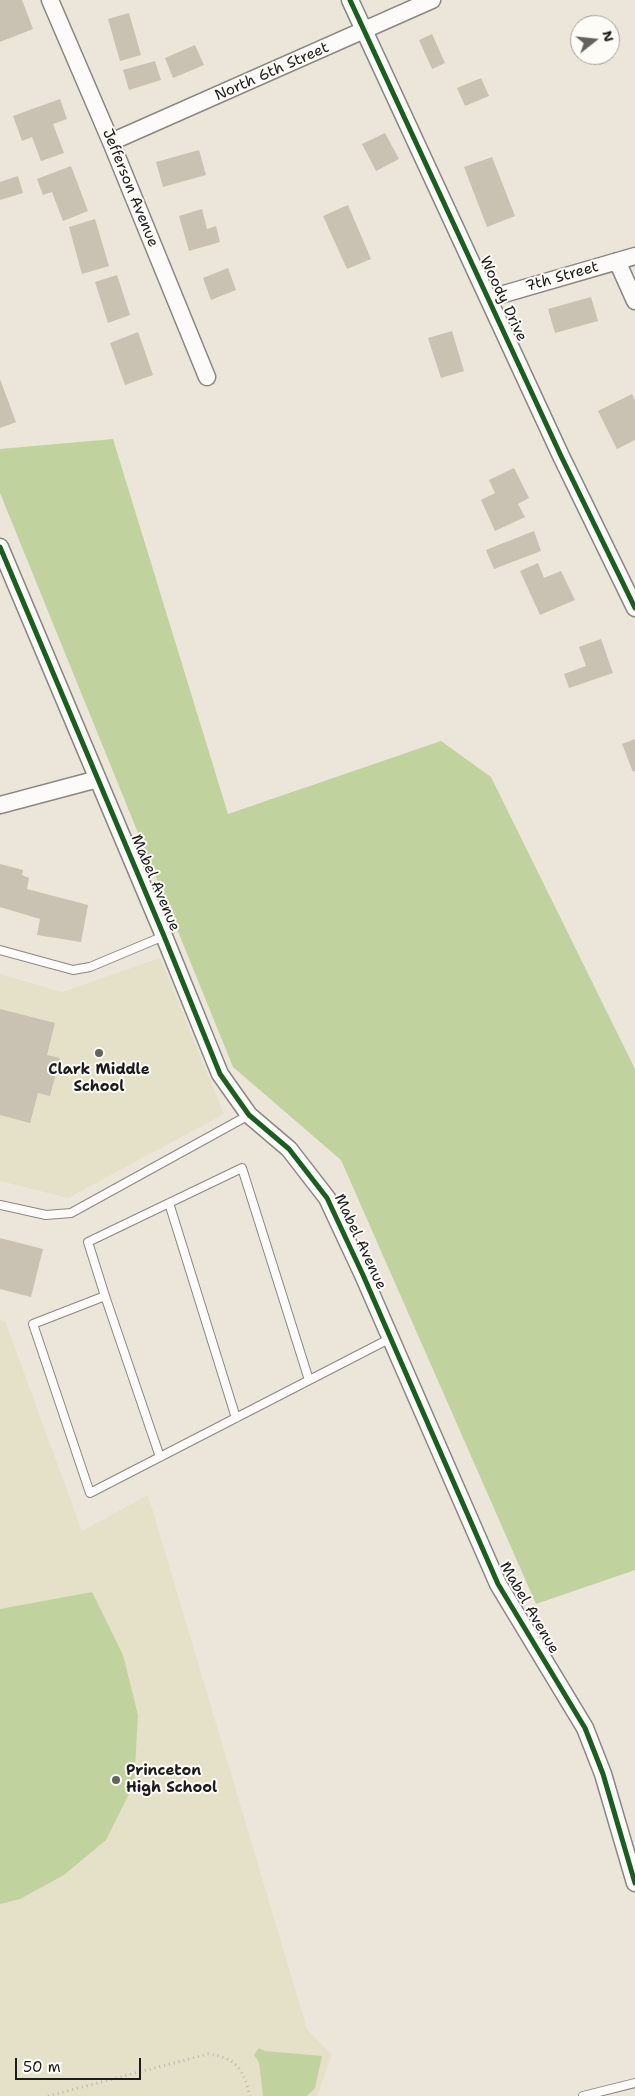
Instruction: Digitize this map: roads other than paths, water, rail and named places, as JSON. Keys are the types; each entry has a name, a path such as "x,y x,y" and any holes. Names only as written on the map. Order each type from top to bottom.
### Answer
{"street":[{"name":"Jefferson Avenue","path":"50,0 112,142 207,378"},
{"name":"Woody Drive","path":"350,0 490,298 561,456 635,608"},
{"name":"North 6th Street","path":"112,142 364,32 432,0"},
{"name":"7th Street","path":"490,298 635,256"},
{"path":"617,261 635,301"},
{"name":"Mabel Avenue","path":"0,547 220,1074 249,1115 289,1149 327,1198 391,1338 498,1584 585,1728 603,1774 635,1883"},
{"path":"0,805 98,779"}],"lane":[{"path":"0,950 73,970 90,967 164,936"},
{"path":"0,1204 46,1215 71,1213 249,1115"},
{"path":"160,1457 88,1242 242,1168 309,1380"},
{"path":"169,1203 236,1418"},
{"path":"105,1296 33,1324 90,1493 391,1338"},
{"path":"583,2096 635,2083"}],"place":[{"name":"Clark Middle School","path":"99,1053"},
{"name":"Princeton High School","path":"116,1780"}]}
